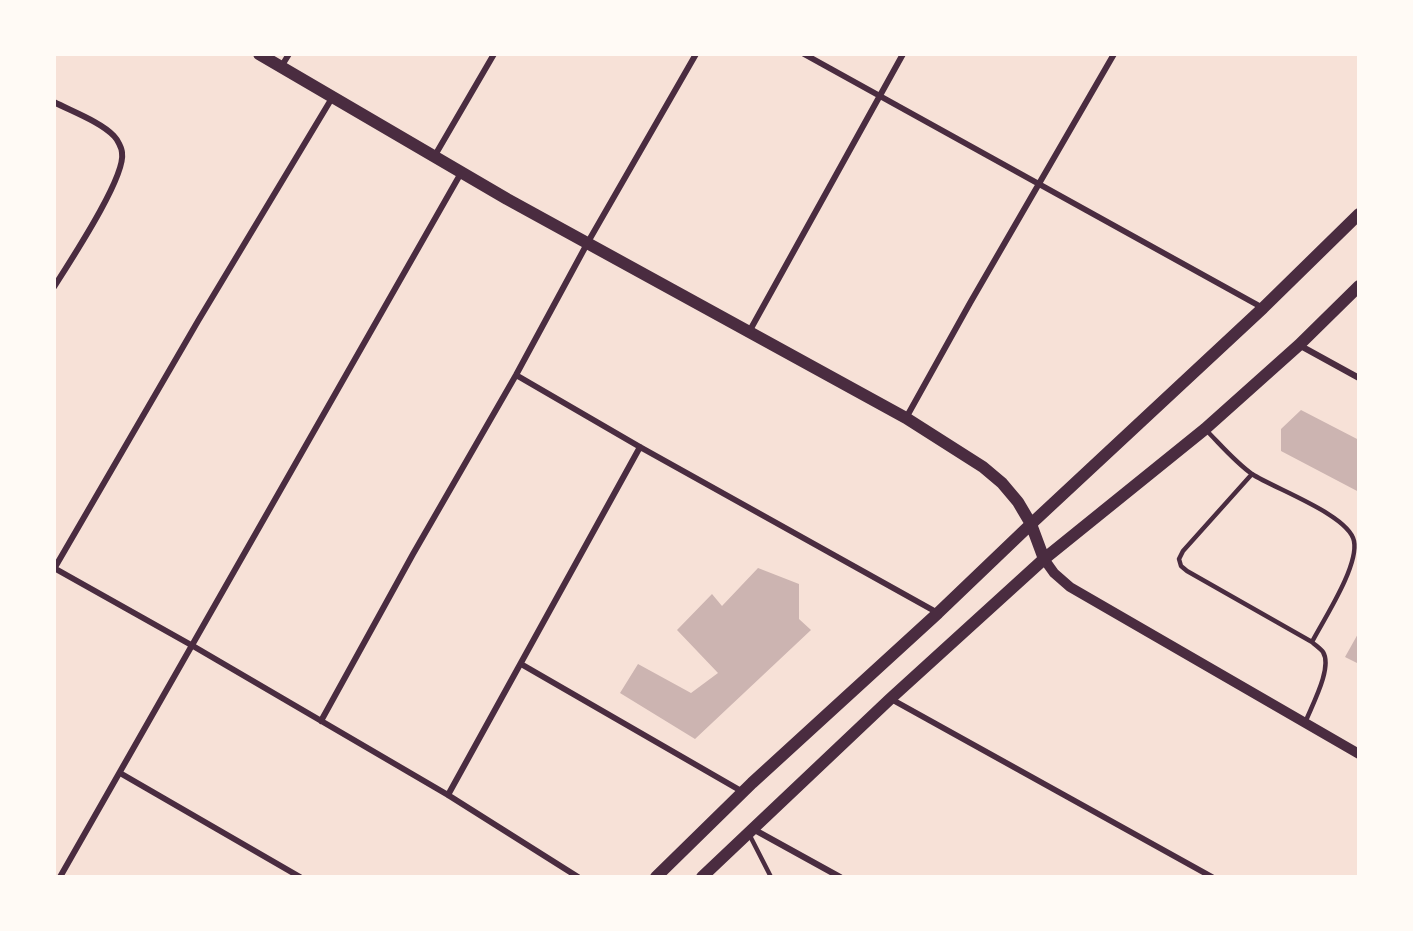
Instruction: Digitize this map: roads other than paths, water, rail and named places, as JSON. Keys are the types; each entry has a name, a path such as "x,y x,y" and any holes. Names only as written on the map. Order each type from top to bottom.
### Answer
{"main road":[{"path":"259,54 434,158 906,418 989,472 1002,483 1018,502 1044,559"},
{"path":"656,877 743,792 938,613 1030,524 1263,308 1359,214"},
{"path":"702,877 890,699 1044,559 1205,429 1299,345 1359,286"}],"street":[{"path":"281,67 289,54"},
{"path":"434,158 494,54"},
{"path":"321,721 413,554 516,375 588,242 696,54"},
{"path":"804,54 1263,308"},
{"path":"749,332 903,54"},
{"path":"906,418 1114,54"},
{"path":"332,98 54,568 193,646 448,795 578,877"},
{"path":"54,102 114,136 123,153 118,176 106,200 54,287"},
{"path":"60,877 461,173"},
{"path":"1299,345 1359,378"},
{"path":"516,375 938,613"},
{"path":"448,795 640,447"},
{"path":"1044,559 1054,573 1070,587 1359,754"},
{"path":"521,664 743,792"},
{"path":"890,699 1212,877"},
{"path":"120,773 300,877"},
{"path":"750,831 840,877"}],"lane":[{"path":"1205,429 1252,474 1326,513 1347,527 1354,541 1353,560 1312,642"},
{"path":"1252,474 1183,551 1179,559 1181,566 1187,571 1312,642 1323,652 1326,663 1324,675 1305,723"},
{"path":"750,831 771,877"}]}
